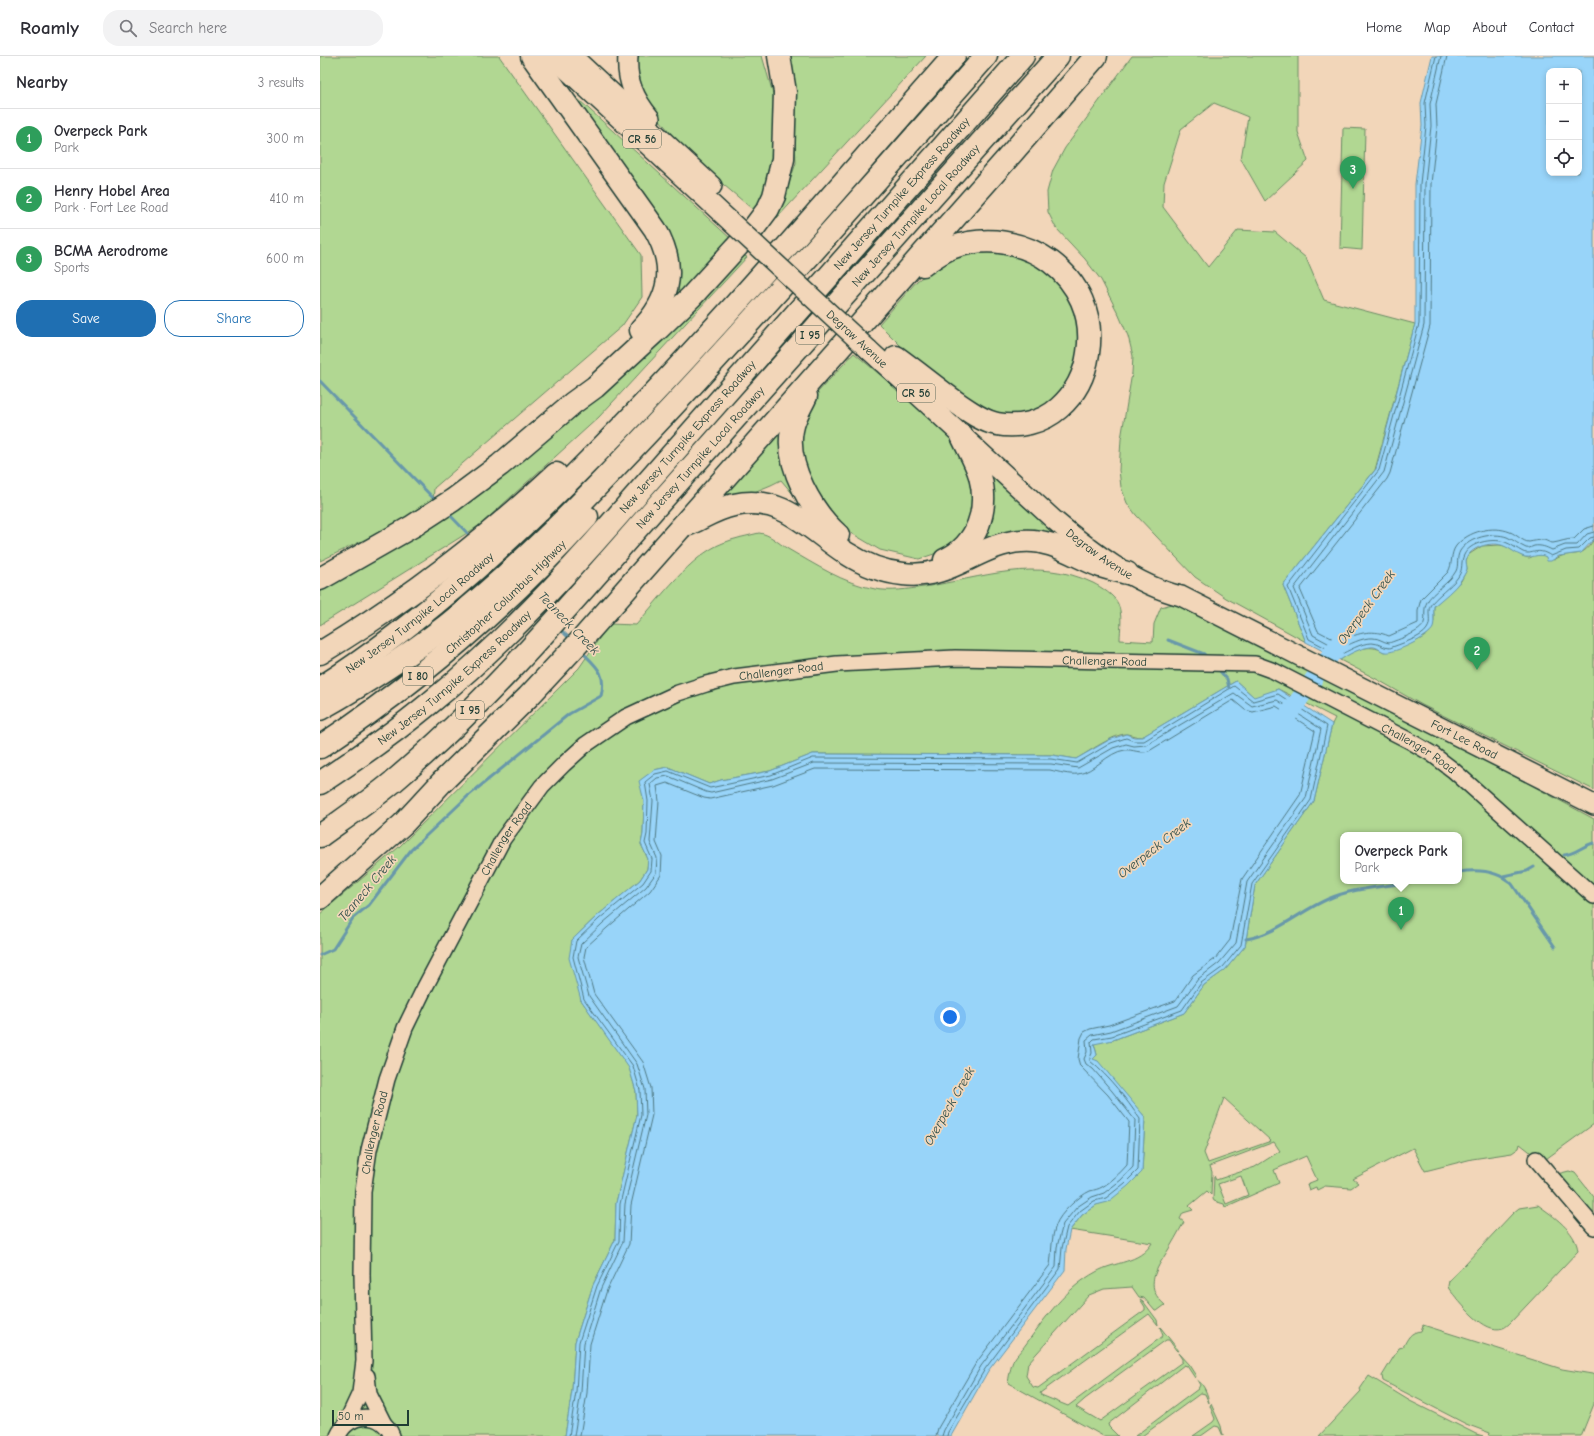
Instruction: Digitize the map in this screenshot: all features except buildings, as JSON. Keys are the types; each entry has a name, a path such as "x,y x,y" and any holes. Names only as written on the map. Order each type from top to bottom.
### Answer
{"highway":[{"path":"532,56 655,229 665,248 668,259 668,281 666,291 659,308 645,326 573,403"},
{"path":"769,56 775,75 784,119"},
{"path":"320,579 379,546 453,500 506,460 573,403 595,387 676,312 708,279 761,219 774,196 781,169 784,144 785,92 779,56"},
{"name":"New Jersey Turnpike Local Roadway","path":"320,688 383,644 473,558 574,476 732,309 954,56"},
{"path":"320,709 369,680 407,655 445,627 504,590 522,572 586,498 735,339 986,56"},
{"name":"New Jersey Turnpike Express Roadway","path":"320,784 415,716 476,663 545,596 593,544 1023,56"},
{"name":"New Jersey Turnpike Local Roadway","path":"320,836 392,783 463,717 544,633 1058,56"},
{"path":"320,898 384,842 421,806 442,782 498,728 584,637 1096,56"},
{"path":"889,292 931,259 951,248 983,241 1013,243 1042,255 1061,270 1068,278 1083,304 1090,334 1087,360 1079,383 1073,394 1064,404 1048,416 1018,425 996,424 977,416 938,390 916,371 896,358"},
{"path":"818,373 796,415 793,425 791,442 794,464 806,492 821,517 830,528 844,540 865,553 896,564 924,566 947,560 966,546 976,531 979,523 983,498 980,475 962,436"},
{"path":"679,529 728,506 757,503 787,511 860,561 894,573 918,575 934,573 954,566 1001,545 1026,540 1053,545 1099,565 1127,573"},
{"path":"320,653 390,608 473,558"},
{"name":"Christopher Columbus Highway","path":"320,747 357,722 448,651 504,590"},
{"path":"320,769 354,746 415,716"},
{"path":"320,883 379,836 417,801 442,782"},
{"path":"320,849 343,831 392,783"}],"main road":[{"name":"Degraw Avenue","path":"552,56 736,218 874,346 962,436 1067,532 1097,554 1127,573 1160,589 1182,596 1334,674"},
{"name":"Degraw Avenue","path":"572,56 693,169 736,218"},
{"path":"628,56 629,80 639,103 693,169"},
{"name":"Degraw Avenue","path":"874,346 896,358 937,399 1074,524 1119,555 1164,580 1182,596"},
{"name":"Fort Lee Road","path":"1334,674 1430,721 1594,805"}],"street":[{"name":"Challenger Road","path":"388,1430 369,1394 364,1361 362,1275 363,1191 369,1150 380,1104 405,1028 429,977 503,839 542,786 585,745 626,717 653,703 706,684 742,676 837,664 939,658 1255,664 1274,670 1403,737 1435,756 1594,896"},
{"path":"1536,1159 1594,1227"},
{"name":"Challenger Road","path":"338,1436 346,1423 360,1393 364,1361"},
{"name":"Challenger Road","path":"346,1423 355,1419 366,1417 375,1419 388,1430"}],"green space":[{"path":"320,56 499,56 641,255 642,297 622,326 434,488 433,507 320,561"},
{"path":"635,56 762,56 774,97 777,155 758,214 711,174 676,140 644,100 635,78"},
{"path":"785,56 926,56 777,218 796,163 792,85"},
{"path":"1132,56 1298,56 1298,132 1308,161 1265,201 1241,159 1248,117 1214,103 1181,129 1164,183 1163,207 1208,267 1238,230 1275,232 1306,258 1324,300 1415,324 1375,470 1283,585 1306,642 1226,598 1195,577 1136,515 1127,503 1121,487 1119,470 1121,439 1132,373 1133,356 1128,336 1101,280 1085,259 1056,228 1048,212 1047,192 1053,170 1065,148"},
{"path":"566,88 731,239 669,312 676,276"},
{"path":"1343,128 1365,129 1362,250 1340,248"},
{"path":"994,249 1041,263 1070,294 1082,332 1078,364 1067,390 1033,416 991,415 912,357 879,324 917,281 951,256"},
{"path":"742,255 747,257 599,417 480,525 320,625 320,591 446,518 507,473 631,370"},
{"path":"854,353 939,424 963,453 975,508 964,532 946,550 919,559 880,550 843,528 815,493 799,450 801,419 817,393"},
{"path":"789,418 820,526 781,480 708,511"},
{"path":"989,473 1071,546 964,557"},
{"path":"759,533 767,535 830,573 863,586 881,590 900,590 924,587 988,575 1030,570 1051,571 1072,575 1093,583 1114,598 1120,608 1120,640 1153,642 1154,624 1161,607 1176,603 1494,765 1594,819 1594,1124 1539,1164 1529,1151 1520,1144 1519,1148 1512,1153 1472,1159 1425,1171 1413,1148 1353,1179 1358,1183 1351,1188 1325,1186 1317,1190 1316,1187 1309,1190 1307,1184 1317,1180 1306,1156 1274,1170 1279,1183 1225,1207 1224,1204 1214,1201 1213,1199 1214,1176 1216,1180 1255,1167 1280,1151 1274,1142 1210,1166 1212,1172 1211,1195 1207,1191 1189,1206 1193,1210 1183,1213 1180,1219 1184,1222 1161,1262 1153,1280 1155,1293 1165,1305 1155,1311 1144,1298 1139,1297 1132,1287 1104,1289 1089,1295 1028,1363 1026,1376 1033,1387 1038,1388 1145,1310 1145,1307 1140,1299 1143,1301 1157,1320 1158,1325 1149,1314 1040,1393 1041,1395 1068,1406 1163,1336 1160,1327 1179,1351 1176,1350 1169,1340 1166,1340 1076,1407 1100,1421 1182,1362 1182,1359 1178,1353 1189,1365 1196,1376 1195,1378 1187,1366 1184,1365 1108,1424 1118,1436 1103,1436 1008,1383 1011,1366 1014,1359 1057,1304 1075,1286 1103,1268 1134,1259 1147,1250 1152,1243 1070,1230 1082,1215 1096,1205 1108,1201 1142,1171 1145,1117 1093,1059 1097,1055 1094,1043 1113,1040 1184,1013 1204,985 1225,970 1245,946 1255,885 1314,801 1332,724 1335,718 1278,689 1255,698 1236,681 1142,737 1127,734 1116,737 1076,759 1052,755 813,754 770,771 721,780 709,784 668,767 654,770 640,781 644,801 643,834 641,844 648,859 647,869 640,880 597,916 572,940 581,1000 629,1067 636,1091 637,1115 616,1203 615,1240 593,1285 575,1342 572,1391 565,1436 320,1436 320,914 399,847 579,668 609,624 636,625 687,567 711,549 736,538","holes":["1224,1098 1271,1141 1208,1163 1204,1153","1241,1176 1248,1195 1226,1204 1218,1184"]},
{"path":"1594,539 1594,790 1422,705 1340,660 1361,649 1373,648 1384,652 1413,643 1431,631 1434,620 1434,606 1461,581 1467,569 1466,561 1468,555 1482,546 1505,546 1522,556 1529,558 1536,555 1543,555 1554,560 1565,555 1584,551"},
{"path":"1569,1171 1575,1173 1594,1197 1594,1222 1557,1174"},
{"path":"1538,1205 1563,1225 1573,1237 1578,1251 1511,1322 1503,1328 1496,1329 1488,1327 1473,1316 1459,1302 1449,1289 1449,1281 1513,1213 1519,1208"},
{"path":"1423,1325 1562,1369 1594,1375 1594,1404 1581,1436 1489,1436 1490,1433 1466,1424 1383,1381 1382,1376 1399,1348 1403,1347 1412,1334 1421,1331"},
{"path":"1369,1376 1410,1401 1476,1434 1483,1436 1319,1436 1361,1391 1360,1389"},
{"path":"1197,1380 1202,1384 1209,1403 1205,1394 1201,1393 1142,1436 1135,1436 1198,1389 1200,1385"},
{"path":"1211,1404 1221,1426 1223,1436 1219,1427 1215,1426 1201,1436 1193,1436 1215,1419 1210,1406"}],"water":[{"path":"1432,56 1594,56 1594,539 1581,553 1559,556 1551,561 1547,561 1546,557 1540,555 1525,557 1506,547 1494,544 1478,547 1467,557 1467,569 1461,580 1452,591 1434,606 1434,625 1430,632 1403,648 1385,652 1375,647 1367,648 1355,652 1340,660 1306,642 1283,585 1376,469 1415,324 1415,184 1422,126 1421,103"},
{"path":"1236,681 1254,697 1278,689 1332,724 1314,801 1255,885 1245,946 1225,970 1204,985 1184,1013 1113,1040 1094,1044 1097,1055 1093,1059 1098,1061 1145,1117 1142,1172 1128,1186 1108,1202 1096,1205 1082,1215 1070,1230 1066,1249 1065,1270 988,1371 951,1436 565,1436 572,1391 575,1342 593,1285 615,1240 616,1203 637,1115 636,1091 629,1068 581,1000 569,958 572,940 597,916 640,880 647,869 648,859 641,844 643,834 644,801 639,781 654,770 668,767 709,784 721,780 770,771 813,754 1052,755 1076,759 1109,740 1126,734 1134,737 1142,737"}],"waterway":[{"name":"Teaneck Creek","path":"320,381 437,502"},
{"name":"Teaneck Creek","path":"448,513 472,538"},
{"name":"Teaneck Creek","path":"559,628 571,640"},
{"name":"Overpeck Creek","path":"1283,722 1345,635"},
{"path":"1168,640 1204,654 1208,658"},
{"name":"Teaneck Creek","path":"320,955 333,949 353,918 369,905 411,850 468,796 569,714 601,696 603,681 599,670 581,651"},
{"path":"1217,668 1227,679 1229,688"},
{"path":"1564,855 1594,843"},
{"path":"1503,876 1527,871 1534,867"},
{"path":"1462,872 1480,871 1494,873 1506,879 1512,884 1555,947"},
{"path":"1246,939 1268,932 1328,899 1349,892 1397,884"}],"place":[{"name":"BCMA Aerodrome","path":"1353,189"},
{"name":"Henry Hobel Area","path":"1477,670"},
{"name":"Overpeck Park","path":"1401,930"}]}
